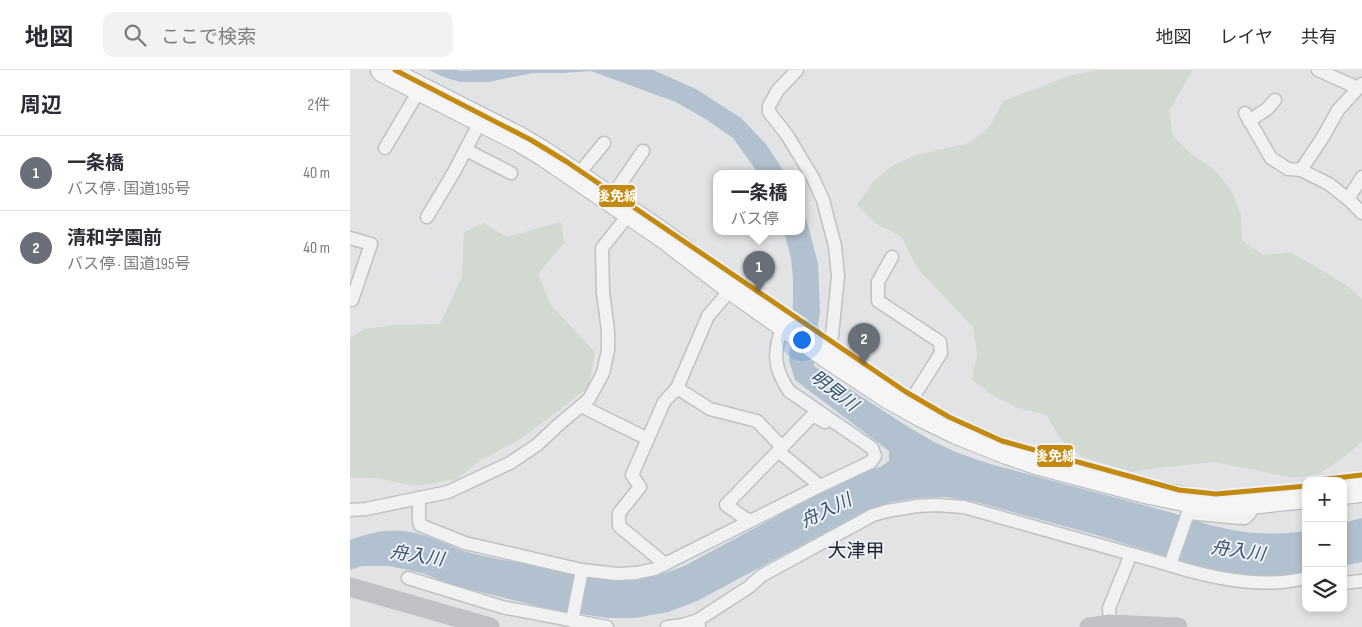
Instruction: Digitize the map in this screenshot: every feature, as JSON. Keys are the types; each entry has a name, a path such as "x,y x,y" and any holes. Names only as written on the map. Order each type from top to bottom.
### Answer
{"highway":[{"path":"383,70 544,154 664,236 732,288 822,352 888,396 957,432 1039,463 1145,491 1194,501 1252,502 1302,496"},
{"path":"1347,492 1362,490"}],"main road":[{"path":"350,586 490,627"},
{"path":"1089,627 1110,624 1178,627"}],"street":[{"path":"797,70 778,90 769,106 769,112 787,135 813,178 823,200 835,246 838,276 832,336 822,352"},
{"path":"1300,170 1323,137 1338,110 1360,86 1318,70"},
{"path":"385,148 420,88"},
{"path":"1276,100 1267,109 1247,118 1271,158 1288,169 1300,170 1330,184 1362,213"},
{"path":"427,217 454,172 481,120"},
{"path":"577,176 604,143"},
{"path":"466,150 511,173"},
{"path":"610,199 643,151"},
{"path":"1348,199 1362,177"},
{"path":"350,510 366,510 448,492 510,463 536,445 590,399 603,373 608,350 608,330 603,292 602,248 630,212"},
{"path":"350,238 372,244 352,300 350,299"},
{"path":"892,257 878,282 878,301 940,342 941,353 907,407"},
{"path":"665,564 619,526 620,513 640,487 632,474 664,402 677,388 708,316 732,288"},
{"path":"786,327 776,345 778,368 782,380 789,391 872,448 875,456"},
{"path":"677,388 710,409 757,421 780,449 820,486"},
{"path":"581,406 648,439"},
{"path":"749,522 726,505 813,415 875,456"},
{"path":"419,498 420,525 465,543 581,572 636,573 655,569 871,462 875,456"},
{"path":"1171,563 1188,513 1245,518 1250,512 1252,502"},
{"path":"667,627 699,624 761,576 873,515 887,511 936,505 964,507 1131,554 1171,563 1190,572 1250,582 1282,582 1302,579"},
{"path":"1110,624 1109,608 1131,554"},
{"path":"573,618 581,572"},
{"path":"1347,576 1362,574"},
{"path":"408,578 502,607 573,618 607,627"},
{"path":"1347,583 1362,581"}],"shaded area":[{"path":"1096,70 1193,70 1169,111 1173,136 1192,155 1214,169 1231,190 1241,214 1242,240 1263,255 1290,252 1346,285 1362,299 1362,442 1343,458 1320,473 1294,478 1214,462 1133,472 1082,457 1060,439 1047,415 1018,408 994,396 972,380 977,354 973,327 917,268 901,236 876,224 857,205 872,183 892,166 916,155 969,143 990,126 1003,101 1069,76"},
{"path":"561,222 564,243 538,274 551,305 595,352 589,387 525,436 481,460 457,479 417,486 374,478 350,478 350,338 364,329 396,325 440,324 462,277 464,232 484,223 506,237"}],"water":[{"path":"429,70 653,70 696,89 741,118 766,144 783,170 756,170 733,138 707,120 676,102 591,71 533,73 488,82 461,82 446,78"},
{"path":"805,217 818,264 820,313 814,366 934,442 990,464 1222,528 1270,534 1302,531 1302,574 1262,577 1216,570 976,502 946,497 917,498 891,502 862,513 697,601 668,612 635,618 608,618 553,610 456,586 422,573 390,566 362,566 350,570 350,540 392,530 423,535 475,554 581,576 617,580 650,577 684,566 839,483 859,473 880,467 889,461 889,451 795,380 789,360 793,279 791,258 785,235 805,235"},
{"path":"1362,518 1362,562 1347,565 1347,522"}],"transit line":[{"name":"後免線","path":"395,70 531,140 567,162 906,392 949,417 1002,441 1179,490 1216,494 1302,486"},
{"name":"後免線","path":"1345,477 1362,475"}],"place":[{"name":"一条橋","path":"759,292"},
{"name":"清和学園前","path":"864,364"}],"district":[{"name":"大津甲","path":"856,551"}],"water label":[{"name":"明見川","path":"834,391"},
{"name":"舟入川","path":"826,511"},
{"name":"舟入川","path":"1238,551"},
{"name":"舟入川","path":"417,556"}]}
